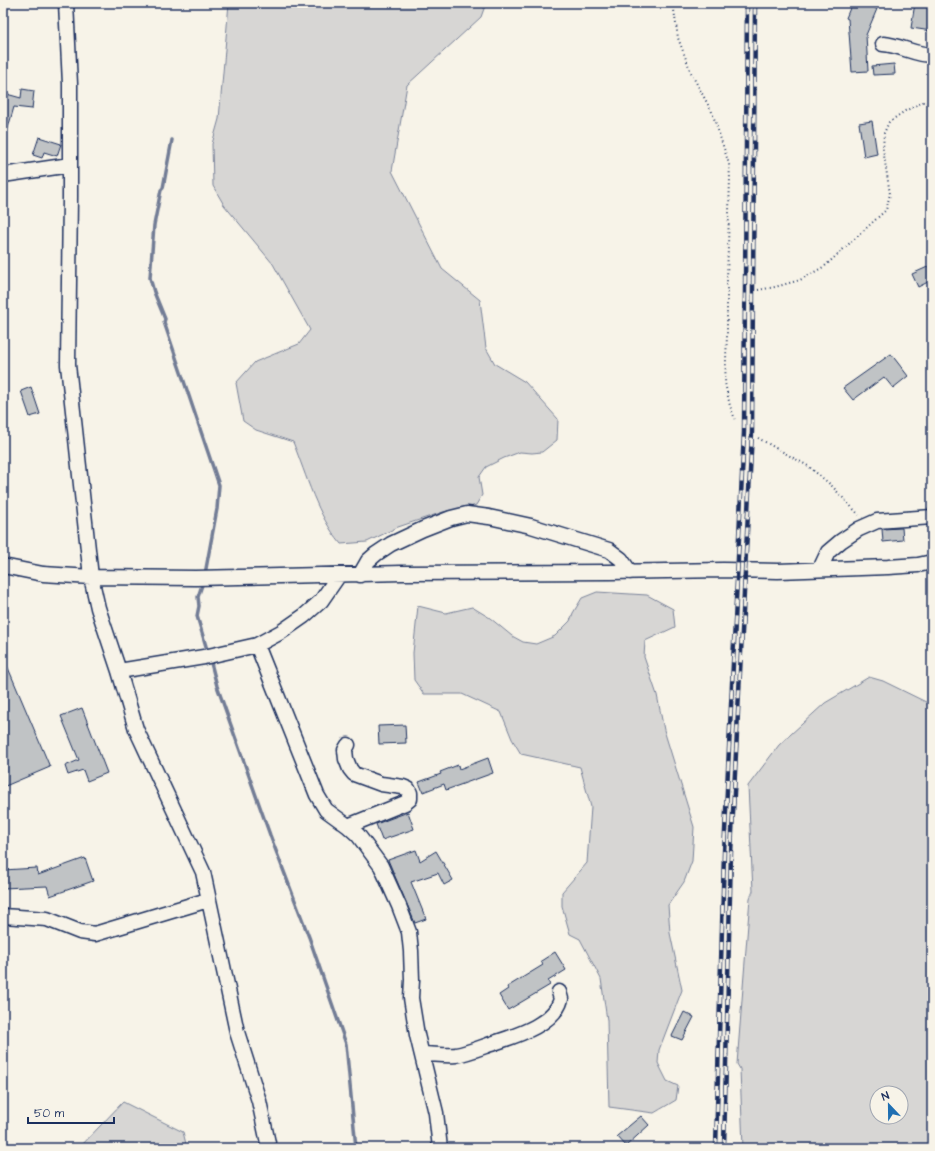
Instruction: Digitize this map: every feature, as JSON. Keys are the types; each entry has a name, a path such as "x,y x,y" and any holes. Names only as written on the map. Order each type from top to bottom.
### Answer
{"street":[{"path":"66,3 70,84 68,365 91,577 98,608 136,729 202,872 237,1032 259,1101 268,1143 267,1148"},
{"path":"883,44 898,46 923,55 932,55"},
{"path":"3,175 70,165"},
{"path":"360,575 368,561 391,544 423,529 451,518 467,514 531,526 609,550 621,559 630,572"},
{"path":"820,569 828,552 841,541 877,521 932,517"},
{"path":"3,566 43,574 91,577 196,578 778,570 888,567 918,565 932,562"},
{"path":"119,671 204,657 257,645 281,632 304,616 321,601 339,575"},
{"path":"257,645 317,795 326,810 358,835 381,866 399,906 408,932 411,958 411,998 417,1035 436,1114 440,1148"},
{"path":"348,745 346,750 346,759 354,774 380,784 408,789 410,798 405,803 348,826"},
{"path":"3,916 47,919 80,932 95,934 208,900"},
{"path":"422,1054 456,1054 473,1051 523,1033 549,1018 555,1011 561,999 559,992"}],"path":[{"path":"673,3 678,38 692,74 712,112 728,164 730,178 725,383 730,406 735,419"},
{"path":"758,290 800,280 826,266 886,210 890,194 883,149 884,133 889,122 905,111 923,102 932,103"},
{"path":"758,438 808,466 831,485 867,526"}],"shaded area":[{"path":"229,3 486,3 481,17 407,85 392,171 442,269 480,300 486,348 495,364 525,382 558,419 557,440 542,452 520,452 486,467 479,477 482,495 476,505 463,509 443,512 398,527 367,542 341,544 325,521 293,442 256,430 243,421 236,383 255,362 299,344 310,330 273,264 224,205 213,186 212,144 219,119"},
{"path":"597,592 647,595 673,609 675,627 645,641 644,657 657,695 664,730 694,827 692,861 684,882 668,905 670,933 682,990 659,1050 658,1063 667,1081 678,1086 676,1100 654,1113 609,1107 607,1020 601,979 580,939 570,934 562,906 562,892 587,863 591,807 580,767 521,754 512,739 501,712 462,694 424,694 414,680 413,653 418,606 446,613 472,607 490,618 512,636 523,642 536,644 555,636 570,621 582,598"},
{"path":"869,677 883,681 932,705 932,1148 743,1148 740,1069 737,1064 750,898 753,891 748,786 779,745 825,703"},
{"path":"123,1102 183,1132 187,1148 79,1148"}],"building":[{"path":"852,3 864,3 877,9 866,35 868,71 852,72 848,19 846,18"},
{"path":"915,3 932,3 932,31 911,28"},
{"path":"894,64 895,74 873,75 872,66"},
{"path":"22,89 34,91 32,109 14,107 6,135 3,135 3,93 21,98"},
{"path":"872,121 877,154 864,157 859,123"},
{"path":"39,137 61,144 57,156 44,152 42,158 33,155"},
{"path":"932,265 932,280 918,287 912,274"},
{"path":"891,354 908,376 893,388 884,377 853,400 843,388"},
{"path":"31,387 40,414 30,417 21,391"},
{"path":"902,528 903,540 883,542 882,529"},
{"path":"3,656 50,767 3,787"},
{"path":"82,708 107,773 87,781 83,770 68,775 65,766 79,760 61,716"},
{"path":"405,725 406,743 379,744 378,726"},
{"path":"488,758 493,773 446,790 444,784 423,792 419,782 441,774 440,772 458,765 459,769"},
{"path":"408,812 414,829 382,840 376,824"},
{"path":"416,850 420,861 436,851 453,880 444,885 438,873 411,882 426,919 415,923 388,860"},
{"path":"85,858 93,881 50,896 47,886 3,888 3,870 37,868 38,875"},
{"path":"555,952 566,970 548,981 550,985 508,1010 499,995 508,989 507,987 543,965 541,961"},
{"path":"684,1012 694,1017 682,1040 672,1036"},
{"path":"641,1116 649,1125 626,1146 617,1136"}],"waterway":[{"path":"172,140 154,225 150,278 165,319 164,322 219,485 217,509 205,574"},
{"path":"203,582 198,597 199,606 197,616 208,653"},
{"path":"210,659 217,686 270,835 309,937 346,1044 356,1148"}],"railway":[{"path":"716,1148 724,853 744,432 747,3"},
{"path":"724,1148 731,853 752,432 755,3"}]}
